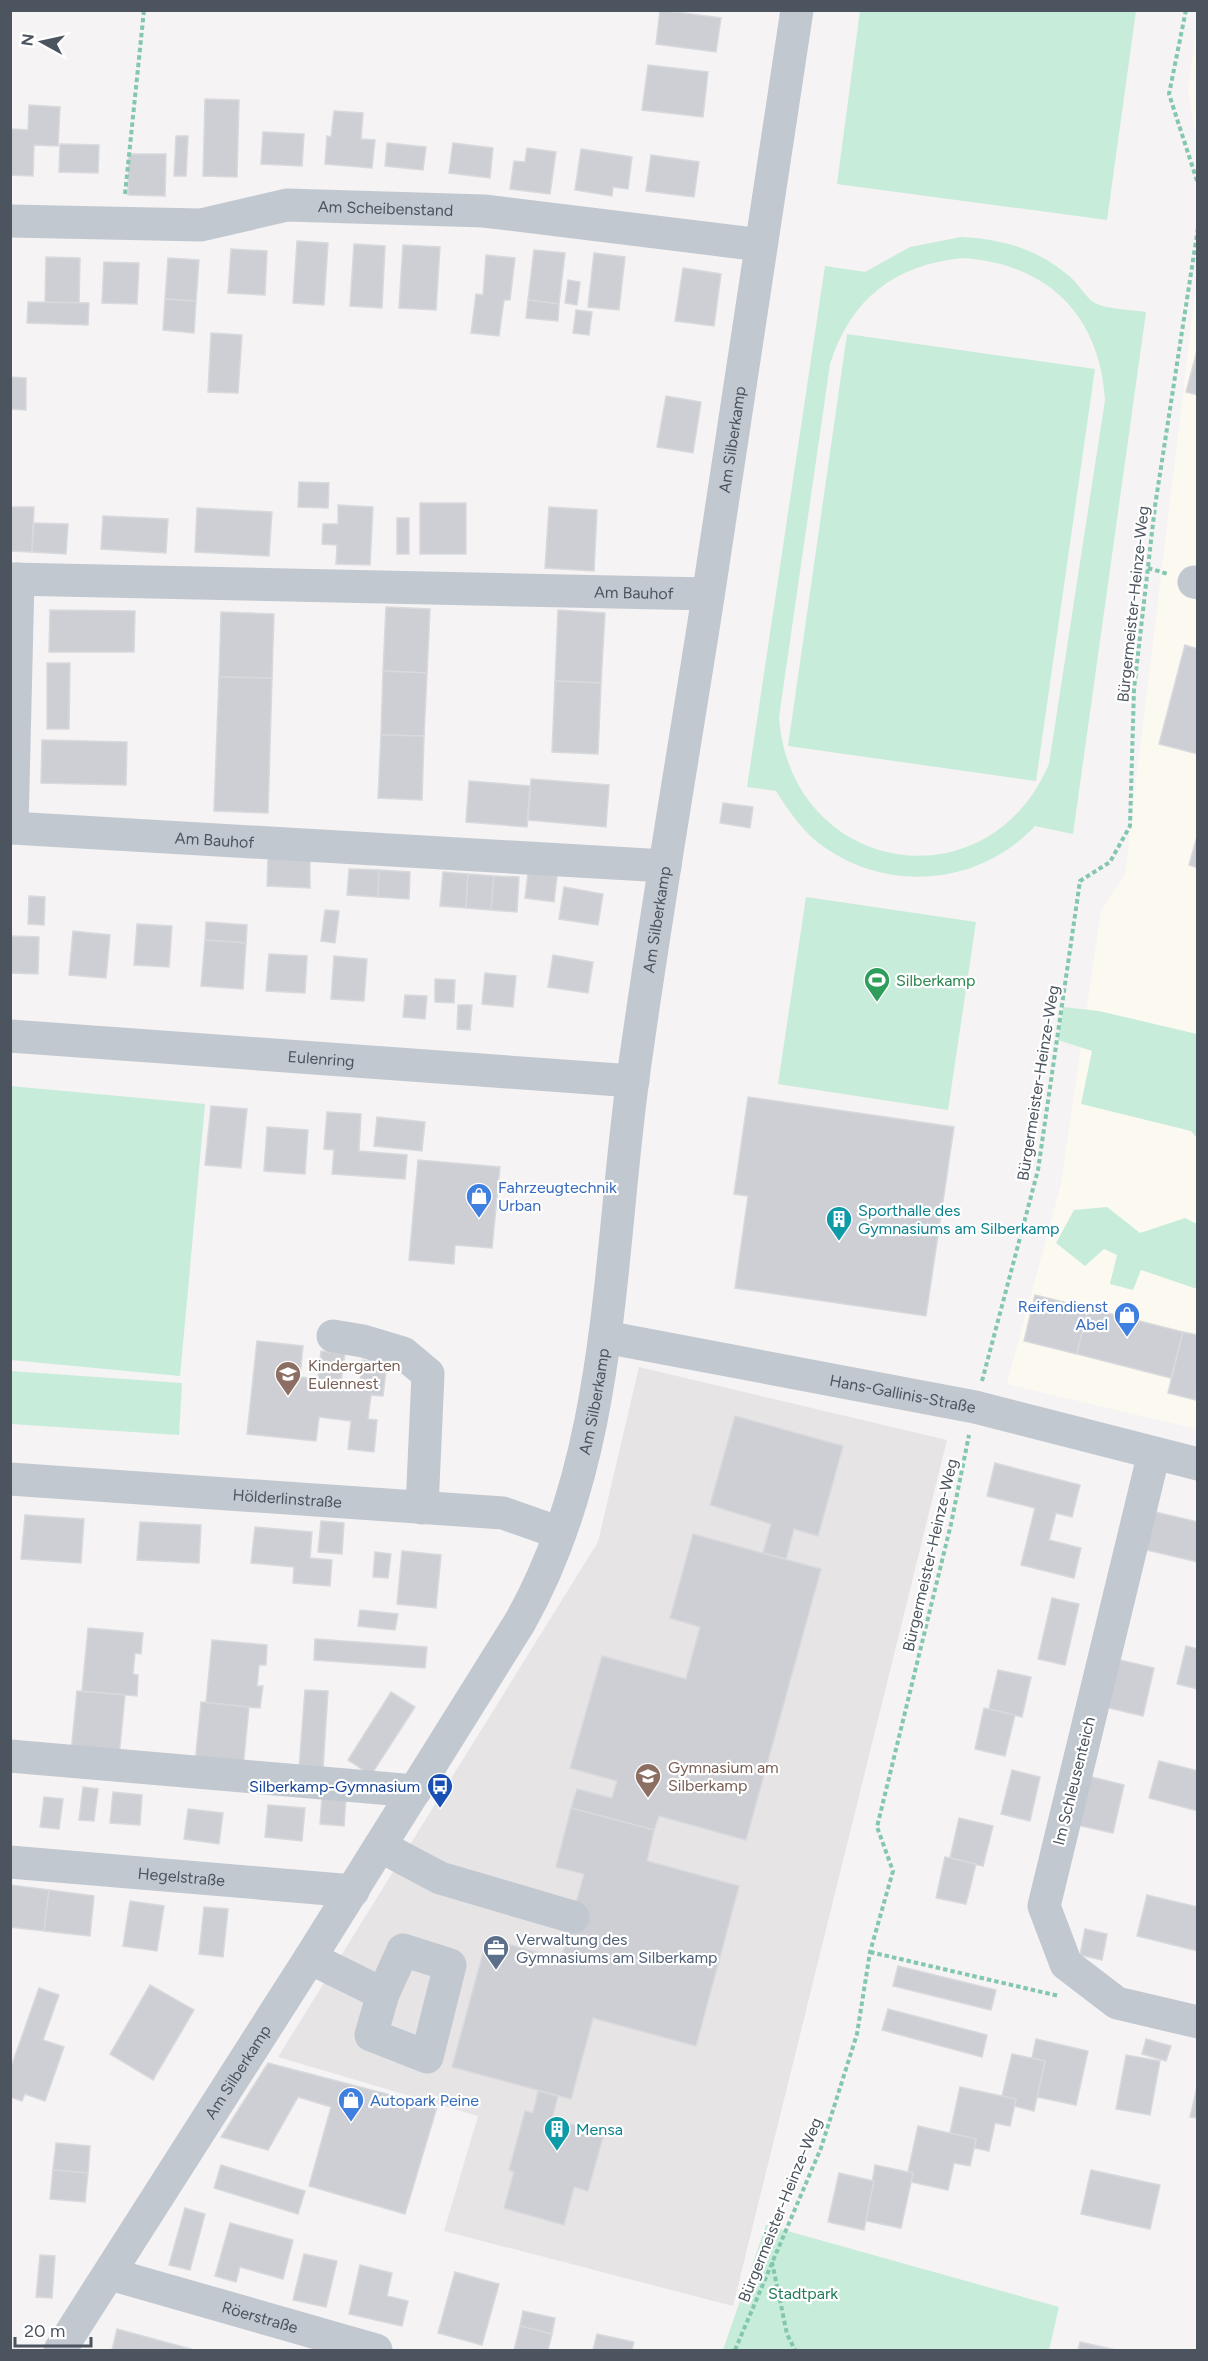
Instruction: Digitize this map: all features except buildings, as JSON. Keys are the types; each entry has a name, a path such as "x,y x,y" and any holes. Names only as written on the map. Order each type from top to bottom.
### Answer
{"street":[{"name":"Am Silberkamp","path":"60,2350 415,1791 542,1583 560,1533 594,1410 605,1337 633,1081 796,10"},
{"name":"Am Scheibenstand","path":"10,221 201,225 287,206 484,211 760,245"},
{"name":"Am Bauhof","path":"665,866 12,828 14,579 708,594"},
{"name":"Eulenring","path":"10,1036 633,1081"},
{"path":"333,1336 363,1341 403,1353 428,1374 422,1508"},
{"name":"Hans-Gallinis-Straße","path":"605,1337 975,1407 1197,1464"},
{"name":"Im Schleusenteich","path":"1154,1453 1044,1906 1066,1964 1117,2003 1197,2022"},
{"name":"Hölderlinstraße","path":"10,1479 502,1513 560,1533"},
{"path":"10,1756 415,1791"},
{"path":"380,1846 440,1878 573,1917"},
{"name":"Hegelstraße","path":"10,1862 353,1891"},
{"path":"310,1959 383,1994"},
{"name":"Röerstraße","path":"110,2274 376,2350"}],"path":[{"path":"122,225 144,10"},
{"path":"1186,10 1169,94 1197,184"},
{"name":"Bürgermeister-Heinze-Weg","path":"735,2350 821,2148 857,2034 870,1952 893,1871 876,1827 951,1524 975,1407 1038,1170 1080,881 1110,862 1130,826 1134,689 1155,506 1196,256 1197,228"},
{"path":"870,1952 1060,1996"},
{"path":"772,2262 787,2334 795,2350"}],"shaded area":[{"path":"1197,22 1198,141 1188,90"},
{"path":"1197,278 1197,1429 1007,1384 1061,1184 1101,911 1125,874"},
{"name":"Gymnasium am Silberkamp","path":"639,1367 947,1440 733,2306 444,2231 478,2116 278,2057 598,1542"}],"green space":[{"path":"860,11 1136,11 1107,220 837,184"},
{"path":"961,237 1005,243 1032,252 1057,267 1095,303 1112,308 1146,312 1073,834 1035,826 1013,845 989,860 963,870 935,876 907,876 879,872 852,863 827,849 805,830 776,791 747,787 825,266 865,272 910,247","holes":["962,258 992,262 1019,270 1043,282 1063,299 1080,319 1092,342 1101,369 1105,400 1049,764 1020,810 982,840 939,854 895,854 853,839 817,811 791,770 779,717 830,364 850,321 878,289 896,277 916,268"]},
{"path":"847,334 1095,369 1036,781 788,746"},
{"name":"Silberkamp","path":"806,897 976,922 948,1110 778,1084"},
{"path":"1063,1007 1099,1011 1197,1034 1197,1138 1191,1131 1081,1104 1092,1051 1058,1040"},
{"path":"10,1086 205,1104 180,1376 11,1360"},
{"path":"1107,1207 1140,1233 1185,1218 1197,1224 1197,1289 1141,1270 1133,1290 1110,1284 1117,1255 1104,1249 1085,1266 1056,1243 1074,1210"},
{"path":"10,1371 182,1383 179,1435 11,1424"},
{"name":"Stadtpark","path":"766,2225 1059,2307 1049,2350 723,2350"}],"place":[{"name":"Silberkamp","path":"877,1003"},
{"name":"Fahrzeugtechnik Urban","path":"479,1219"},
{"name":"Sporthalle des Gymnasiums am Silberkamp","path":"839,1242"},
{"name":"Reifendienst Abel","path":"1127,1338"},
{"name":"Kindergarten Eulennest","path":"288,1397"},
{"name":"Gymnasium am Silberkamp","path":"648,1799"},
{"name":"Silberkamp-Gymnasium","path":"440,1809"},
{"name":"Verwaltung des Gymnasiums am Silberkamp","path":"496,1971"},
{"name":"Autopark Peine","path":"351,2123"},
{"name":"Mensa","path":"557,2152"}]}
